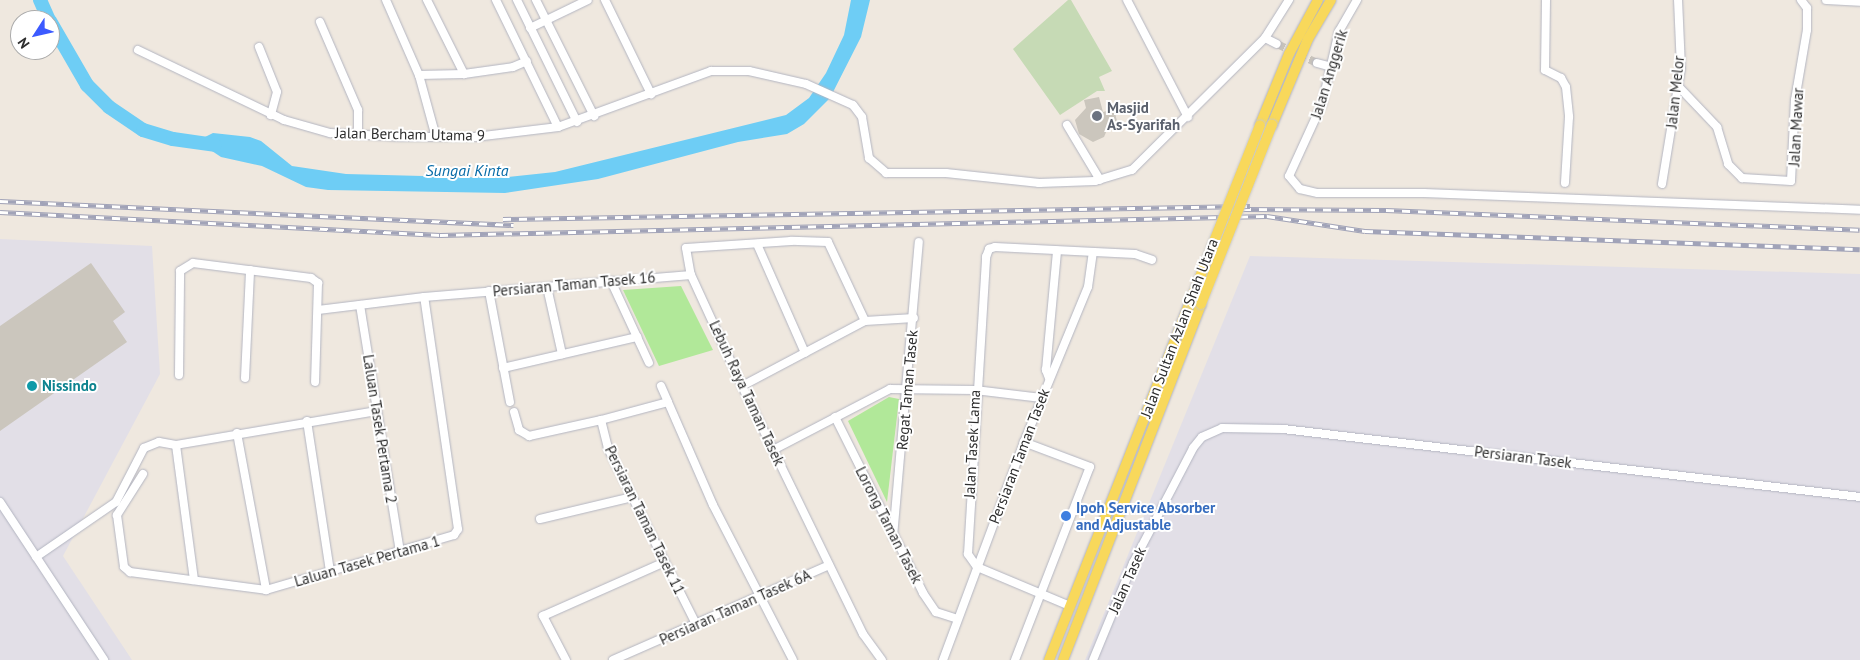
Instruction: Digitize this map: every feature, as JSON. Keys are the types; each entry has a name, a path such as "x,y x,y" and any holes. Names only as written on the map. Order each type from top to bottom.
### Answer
{"main road":[{"name":"Jalan Sultan Azlan Shah Utara","path":"1049,660 1260,125 1289,54 1318,0"},
{"name":"Jalan Sultan Azlan Shah Utara","path":"1063,660 1272,125 1308,39 1331,0"}],"street":[{"path":"386,0 419,75 436,137"},
{"path":"427,0 464,74"},
{"path":"496,0 558,128"},
{"path":"517,0 577,122"},
{"path":"536,0 594,116"},
{"path":"530,28 588,0"},
{"path":"605,0 652,94"},
{"path":"1127,0 1188,117 1265,38 1289,0"},
{"name":"Jalan Anggerik","path":"1358,0 1339,32 1328,66 1322,104 1288,176 1300,189 1318,193 1424,193 1860,210"},
{"path":"1546,0 1544,70 1561,78 1566,87 1569,117 1565,183"},
{"name":"Jalan Melor","path":"1662,184 1681,68 1678,0"},
{"name":"Jalan Mawar","path":"1678,86 1717,127 1728,164 1742,178 1791,181 1795,100 1808,30 1807,8 1801,0"},
{"path":"1826,0 1860,2"},
{"path":"320,22 358,110 358,135"},
{"path":"1265,38 1277,44"},
{"path":"259,47 277,92 271,115"},
{"name":"Jalan Bercham Utama 9","path":"138,50 271,115 330,133 358,135 475,137 558,128 691,78 733,68 806,84 837,96 858,109 869,158 886,173 946,173 1023,183 1100,180 1123,176 1188,117"},
{"path":"419,75 464,74 513,67 527,61"},
{"path":"1317,63 1328,66"},
{"path":"1067,125 1100,180"},
{"name":"Lebuh Raya Taman Tasek","path":"865,321 828,242 686,248 691,274 742,386 863,634 882,660"},
{"name":"Regat Taman Tasek","path":"893,537 909,388 919,242"},
{"path":"757,244 804,353"},
{"name":"Jalan Tasek Lama","path":"977,567 966,549 975,390 988,249 1058,250"},
{"path":"1049,378 1046,370 1058,250 1135,254 1152,260"},
{"name":"Persiaran Taman Tasek","path":"943,660 1024,442 1088,287 1093,252"},
{"path":"179,376 180,271 193,263 311,278 318,283 315,382"},
{"path":"245,378 250,270"},
{"name":"Persiaran Taman Tasek 16","path":"318,310 424,297 691,274"},
{"path":"611,281 649,363"},
{"path":"547,287 562,354"},
{"path":"489,291 510,402"},
{"name":"Laluan Tasek Pertama 1","path":"143,474 117,515 124,566 130,572 266,590 454,535 458,530 424,297"},
{"name":"Laluan Tasek Pertama 2","path":"360,305 400,552"},
{"path":"742,386 865,321 914,318"},
{"path":"504,368 637,337"},
{"path":"1050,341 1062,348"},
{"path":"661,386 703,482 761,596 790,659"},
{"path":"773,450 883,392 909,388 975,390 1042,398"},
{"path":"514,412 519,430 529,436 601,420 668,402"},
{"path":"36,557 112,504 144,448 159,442 176,445 306,421 377,412"},
{"name":"Lorong Taman Tasek","path":"835,417 893,537 931,606 957,619"},
{"name":"Persiaran Taman Tasek 11","path":"601,420 608,448 696,624"},
{"path":"306,421 330,572"},
{"name":"Persiaran Tasek","path":"1193,448 1202,437 1222,428 1283,429 1860,498"},
{"path":"237,433 266,590"},
{"path":"1015,660 1090,467 1024,442"},
{"path":"176,445 194,580"},
{"name":"Jalan Tasek","path":"1093,660 1132,563 1193,448"},
{"path":"540,519 632,497"},
{"path":"0,502 104,660"},
{"path":"566,660 542,618 665,562"},
{"name":"Persiaran Taman Tasek 6A","path":"613,660 829,565"},
{"path":"977,567 1070,606"},
{"path":"635,651 640,660"}],"shaded area":[{"path":"0,239 152,246 160,374 63,556 132,660 0,660"},
{"path":"1250,256 1860,274 1860,660 1085,660"}],"green space":[{"path":"1068,0 1071,0 1112,71 1099,77 1105,91 1097,91 1060,115 1013,49"},
{"path":"681,286 713,350 659,366 623,290"},
{"path":"889,397 899,399 887,502 848,421"}],"water":[{"name":"Sungai Kinta","path":"851,0 870,0 861,37 830,98 804,124 787,134 738,142 598,179 505,193 328,190 306,187 262,166 221,157 197,141 213,133 250,137 261,141 292,166 346,174 499,178 555,172 786,115 809,98 826,73 844,35"}],"building":[{"name":"Masjid As-Syarifah","path":"1099,97 1103,112 1114,109 1117,121 1110,123 1104,137 1093,142 1079,134 1075,120 1086,108 1084,100"},
{"name":"Nissindo","path":"91,263 125,312 113,321 127,342 0,431 0,326"}],"waterway":[{"name":"Sungai Kinta","path":"40,0 44,10"},
{"name":"Sungai Kinta","path":"60,38 87,85 109,107 143,130 173,139 215,145"}],"tunnel":[{"path":"1277,44 1317,63"}],"railway":[{"path":"0,201 513,225"},
{"path":"503,219 1250,206"},
{"path":"1243,209 1386,210 1860,230"},
{"path":"0,212 440,235 1267,216 1365,231 1860,249"}],"place":[{"name":"Masjid As-Syarifah","path":"1097,116"},
{"name":"Nissindo","path":"32,386"},
{"name":"Ipoh Service Absorber and Adjustable","path":"1066,516"}]}
